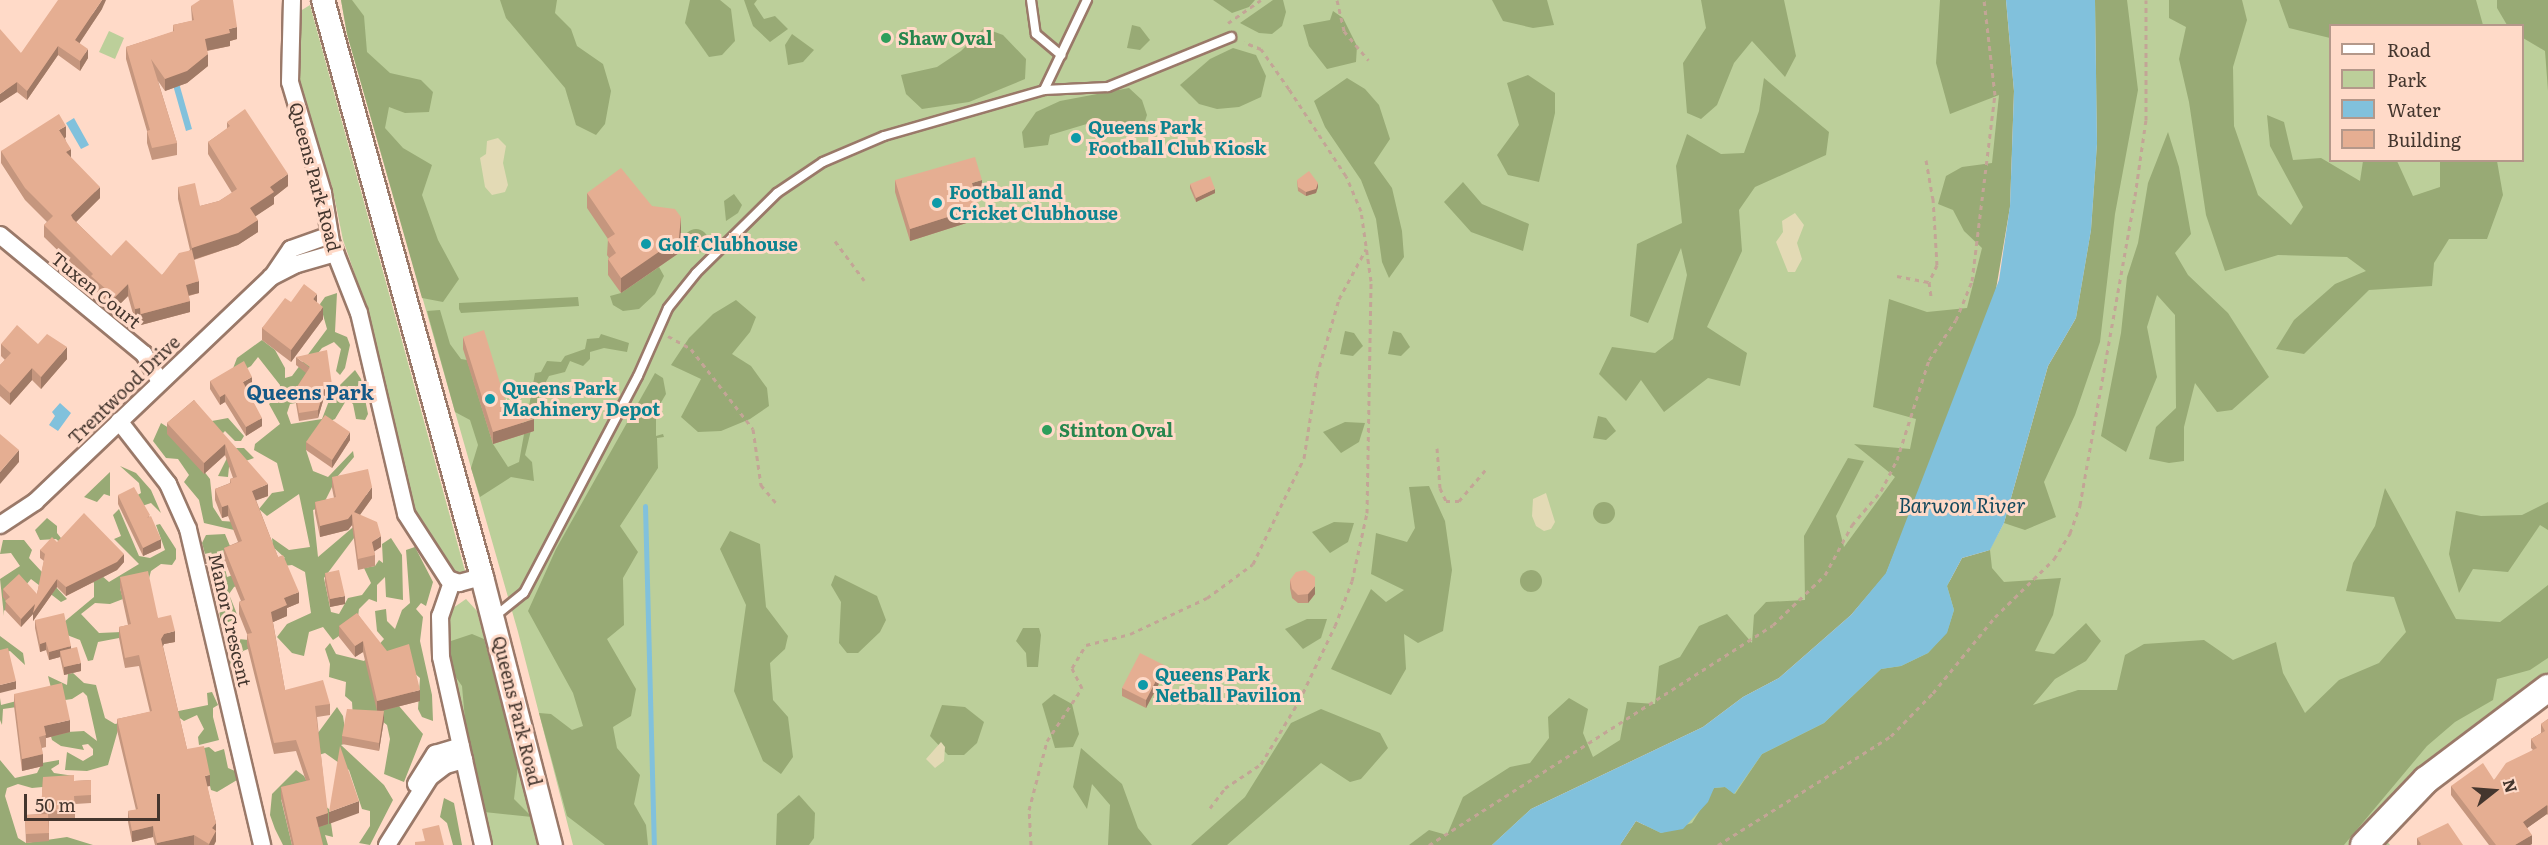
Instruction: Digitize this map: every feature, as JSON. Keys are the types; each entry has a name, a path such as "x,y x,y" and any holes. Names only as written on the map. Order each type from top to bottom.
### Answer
{"main road":[{"name":"Queens Park Road","path":"323,0 482,576 551,845"},
{"path":"2364,845 2426,780 2548,688"}],"street":[{"name":"Queens Park Road","path":"292,0 290,82 323,193 335,253 359,313 406,514 420,541 452,582"},
{"name":"Tuxen Court","path":"0,235 144,354 160,382"},
{"name":"Trentwood Drive","path":"0,525 34,502 271,278 291,249 330,235"},
{"name":"Trentwood Drive","path":"271,278 297,264 335,253"},
{"name":"Manor Crescent","path":"119,421 168,483 188,529 262,845"},
{"path":"482,576 452,582 442,608 439,642 483,845"},
{"path":"387,845 403,818 423,769 440,760 463,753"}],"lane":[{"path":"1031,0 1036,34 1061,55"},
{"path":"1044,90 1087,0"},
{"path":"493,617 524,593 638,376 668,308 696,273 777,193 824,162 884,136 1044,90 1108,87 1231,36"}],"path":[{"path":"1215,43 1220,29 1261,0"},
{"path":"1337,0 1344,31 1368,60"},
{"path":"1429,845 1773,625 1825,575 1852,525 1881,491 1897,459 1929,360 1956,320 1972,281 1995,95 1984,0"},
{"path":"1718,845 1890,736 1933,693 1995,617 2054,559 2070,533 2087,470 2135,196 2146,110 2146,0"},
{"path":"1210,808 1225,788 1261,764 1304,690 1335,626 1352,581 1367,513 1371,281 1361,211 1346,176 1261,49 1231,36"},
{"path":"1926,160 1933,198 1937,265 1929,282 1931,297"},
{"path":"835,241 864,280"},
{"path":"1031,845 1029,810 1047,741 1082,688 1072,668 1086,645 1130,633 1207,598 1253,564 1305,458 1317,375 1339,299 1366,248"},
{"path":"1897,276 1929,282"},
{"path":"658,330 691,350 753,429 761,485 776,503"},
{"path":"1437,448 1440,488 1446,501 1459,501 1487,468"}],"green space":[{"path":"341,0 2006,0 2012,154 1903,536 1531,809 1492,845 573,845 518,632 347,34"},
{"path":"341,0 352,0 364,16 367,52 390,73 421,80 433,92 429,112 405,113 389,107 385,128 403,148 432,165 422,195 438,240 459,279 443,302 422,298 347,34"},
{"path":"500,0 557,0 555,13 571,29 577,46 603,64 611,91 605,124 596,135 576,125 565,88 506,18"},
{"path":"690,0 720,0 731,9 735,41 722,55 709,57 685,23"},
{"path":"744,0 757,0 754,4 764,19 775,16 788,29 770,42 753,26"},
{"path":"1213,0 1255,0 1249,7 1232,13"},
{"path":"1273,0 1283,0 1286,12 1282,26 1272,34 1259,33 1240,23"},
{"path":"1492,0 1547,0 1554,25 1533,28 1503,21"},
{"path":"1701,0 1784,0 1796,56 1785,77 1752,41 1734,63 1717,105 1701,119 1687,113 1683,63 1706,28"},
{"path":"1940,0 2006,0 2014,91 2010,207 1994,301 1886,574 1851,615 1779,678 1743,697 1703,727 1531,809 1492,845 1409,845 1429,830 1447,835 1463,797 1510,767 1530,763 1549,738 1548,717 1569,698 1588,709 1583,733 1593,757 1620,740 1627,702 1655,704 1659,666 1680,657 1699,626 1727,614 1752,643 1754,615 1766,602 1805,600 1804,536 1848,458 1864,461 1836,516 1844,547 1895,477 1854,444 1910,449 1916,419 1873,407 1889,299 1927,312 1967,308 1982,248 1964,231 1953,210 1938,204 1946,176 1962,167 1992,163 1999,95 1950,114 1936,63"},
{"path":"2095,0 2548,0 2548,688 2377,829 2390,845 1620,845 1990,549 2004,523 2076,318 2091,230 2097,144"},
{"path":"2095,0 2127,0 2138,90 2115,214 2100,342 2075,415 2044,482 2056,517 2025,530 2004,523 2048,366 2076,318 2091,230 2097,144"},
{"path":"2169,0 2242,0 2247,20 2233,67 2234,126 2258,195 2291,225 2303,207 2270,146 2267,115 2284,122 2293,160 2321,158 2360,181 2363,162 2397,162 2413,196 2440,187 2440,162 2497,162 2503,195 2487,239 2449,239 2434,263 2432,286 2369,290 2304,354 2276,349 2294,320 2335,284 2366,271 2347,257 2278,255 2225,271 2206,215 2189,102 2179,59 2186,27 2169,18"},
{"path":"2279,0 2476,0 2483,24 2329,24 2329,38 2289,28"},
{"path":"2497,0 2548,0 2548,91 2545,51 2524,39 2524,24 2506,24 2497,8"},
{"path":"310,5 465,571 455,575 417,516 396,445 369,315 343,240 332,186 295,76 297,13"},
{"path":"1333,11 1343,18 1357,46 1356,62 1327,69 1309,46 1303,25 1330,20"},
{"path":"1132,25 1140,27 1150,40 1140,50 1127,48"},
{"path":"984,28 1003,35 1026,59 1025,79 969,102 922,109 906,94 901,75 937,67 961,51"},
{"path":"109,31 124,38 115,59 99,52"},
{"path":"792,34 814,50 803,62 788,65 785,45"},
{"path":"1233,48 1256,55 1266,76 1261,97 1239,107 1217,109 1199,104 1180,85 1210,59"},
{"path":"1528,75 1555,93 1555,113 1539,182 1508,175 1497,155 1519,125 1507,83"},
{"path":"1347,78 1365,89 1379,105 1390,139 1374,163 1392,188 1402,231 1404,257 1389,278 1382,262 1376,219 1361,180 1325,127 1314,101"},
{"path":"1764,78 1829,132 1826,155 1755,187 1739,210 1742,251 1707,327 1747,353 1740,386 1708,378 1664,412 1641,380 1626,401 1599,374 1612,347 1655,353 1673,339 1687,275 1681,248 1648,323 1630,316 1637,244 1682,223 1676,166 1687,134 1721,154 1744,153 1759,111"},
{"path":"1129,88 1142,100 1147,115 1142,130 1100,132 1090,123 1050,135 1048,145 1024,148 1022,132 1036,112 1060,101"},
{"path":"2168,132 2179,167 2191,234 2175,253 2188,275 2228,313 2269,377 2232,410 2217,412 2195,383 2184,427 2184,461 2169,463 2149,459 2156,427 2176,408 2175,315 2157,295 2147,327 2157,377 2126,452 2101,436 2121,333 2127,277 2138,243 2148,183"},
{"path":"1463,182 1482,204 1529,224 1523,251 1471,232 1444,202"},
{"path":"734,194 742,205 738,213 726,221 724,201"},
{"path":"696,229 704,233 708,241 704,249 696,253 688,249 684,241 688,233"},
{"path":"659,267 664,276 655,294 639,309 623,311 613,305 610,296 621,293"},
{"path":"337,293 335,332 347,337 350,345 345,368 340,375 336,371 341,349 334,342 322,348 311,362 301,402 290,404 287,413 291,424 322,419 332,393 355,370 361,379 368,414 365,420 356,419 353,404 347,399 335,419 328,422 306,450 313,471 328,477 353,451 354,457 337,477 322,507 313,510 318,557 358,523 354,538 324,578 331,612 339,614 348,598 362,595 371,583 364,568 375,566 379,560 383,563 382,544 391,538 402,555 403,600 386,597 385,577 377,585 377,602 369,599 359,609 357,624 333,640 323,627 309,632 304,656 292,653 277,637 287,624 311,613 305,572 292,565 283,566 234,587 229,594 238,617 228,626 220,618 219,608 223,586 214,588 202,543 206,535 225,534 230,546 222,556 227,577 285,558 273,547 272,538 289,550 310,547 299,494 267,516 259,509 272,493 284,491 277,463 254,450 255,444 280,424 269,404 279,394 280,385 258,357 251,366 235,375 232,371 237,358 262,340 275,350 285,368 285,378 292,376 327,329 320,304 325,297"},
{"path":"578,297 579,306 461,313 459,309 459,303"},
{"path":"736,300 756,317 750,332 732,354 751,366 767,388 769,406 750,419 721,431 698,432 681,417 701,379 671,365 689,338 713,314"},
{"path":"440,310 450,344 461,359 467,360 493,444 508,467 519,462 535,373 541,372 547,361 561,362 565,356 585,349 587,339 599,338 601,334 629,343 627,352 604,348 590,352 590,359 583,366 570,361 565,372 549,376 540,393 525,455 532,462 534,481 511,477 480,497 471,468 478,445 470,420 455,412 427,311"},
{"path":"1345,331 1354,333 1363,346 1353,356 1340,354"},
{"path":"1393,331 1401,333 1410,347 1401,356 1388,354"},
{"path":"655,373 663,378 666,394 656,411 656,436 663,434 664,437 657,438 658,468 620,526 638,552 623,578 624,625 607,639 636,689 631,716 613,727 617,748 640,775 634,804 646,825 648,845 605,845 567,816 539,713 551,714 572,730 583,726 573,693 528,611 556,549"},
{"path":"1598,416 1606,418 1616,431 1606,440 1593,438"},
{"path":"228,418 244,436 241,441 235,441 225,431 215,441 204,430 212,421"},
{"path":"1345,422 1365,423 1359,442 1341,453 1323,432"},
{"path":"161,423 172,430 210,479 213,507 222,521 237,522 234,530 204,523 199,500 184,482 189,475 178,459 166,458 153,441"},
{"path":"232,448 244,448 254,458 229,467 228,477 218,476"},
{"path":"120,466 136,473 151,490 161,513 151,503 142,506 134,497 141,493 139,483"},
{"path":"110,472 110,496 104,494 97,502 84,497"},
{"path":"1429,486 1445,521 1452,570 1443,631 1418,643 1404,634 1406,669 1391,695 1331,669 1371,589 1386,602 1404,590 1371,574 1376,533 1407,542 1415,528 1409,487"},
{"path":"2385,488 2456,619 2500,622 2548,585 2548,658 2530,670 2497,679 2493,700 2455,722 2427,746 2344,845 1620,845 1636,821 1661,833 1692,823 1714,788 1725,787 1735,794 1762,754 1824,723 1881,669 1901,666 1928,653 1947,632 1954,610 1947,586 1962,558 1990,550 1992,568 2004,582 2061,578 2053,615 2035,651 2054,654 2086,623 2101,641 2086,661 2055,679 2033,705 2078,690 2117,690 2125,655 2144,644 2204,640 2233,660 2276,642 2283,673 2305,713 2339,680 2379,663 2406,632 2394,597 2346,591 2353,563 2375,526"},
{"path":"1604,502 1612,505 1615,513 1612,521 1604,524 1596,521 1593,513 1596,505"},
{"path":"2548,502 2548,530 2540,525 2508,572 2473,569 2459,593 2449,554 2456,511 2481,516 2522,515"},
{"path":"119,509 139,556 150,558 165,550 156,525 160,524 176,549 176,559 172,565 161,564 151,571 148,582 120,588 123,599 110,604 95,603 81,614 99,633 122,632 119,638 98,642 93,660 88,661 80,640 67,635 64,622 94,597 94,583 86,574 87,563 109,582 139,564 114,539 121,536 113,515"},
{"path":"47,518 57,526 57,533 76,557 56,539 40,540 35,530"},
{"path":"1334,522 1354,523 1348,542 1330,553 1312,532"},
{"path":"730,531 760,544 766,607 788,636 785,649 770,663 773,700 788,717 793,757 781,774 763,761 734,691 746,605 720,549"},
{"path":"3,540 24,540 32,550 29,558 67,599 61,602 31,579 4,611 4,616 0,579 20,566 11,553 0,554"},
{"path":"415,547 433,582 426,606 421,603 416,609 423,617 420,641 432,695 433,721 422,717 418,709 420,678 413,672 399,706 423,734 404,782 384,774 390,739 387,725 378,718 353,718 352,702 345,696 346,682 329,677 330,664 325,649 330,643 336,654 364,661 384,639 377,631 375,611 386,609 387,621 395,629 402,610 410,603 406,550"},
{"path":"1531,570 1539,573 1542,581 1539,589 1531,592 1523,589 1520,581 1523,573"},
{"path":"835,575 877,596 886,620 880,632 858,653 847,653 839,643 841,602 831,585"},
{"path":"466,599 477,611 539,845 492,845 448,666 447,628 453,608"},
{"path":"1307,619 1327,619 1321,638 1303,649 1285,629"},
{"path":"1023,628 1039,628 1041,635 1038,667 1027,667 1026,653 1016,641"},
{"path":"472,634 484,639 518,766 514,799 532,817 484,812 467,743 462,686 448,666 448,642"},
{"path":"0,636 23,653 25,665 10,651 0,653"},
{"path":"238,639 249,640 248,649 243,651 235,663 239,683 235,683 229,660 235,651 232,642"},
{"path":"73,673 84,683 96,685 105,718 115,724 208,705 207,693 212,692 218,705 213,708 213,717 219,740 199,745 198,737 204,729 197,715 184,721 177,716 118,730 108,765 87,771 65,770 67,752 83,761 93,755 93,749 88,744 82,745 84,750 61,746 52,740 50,733 84,731 97,741 87,696 83,692 72,699 3,709 2,725 0,698 1,705 52,692 48,676 67,685 68,674"},
{"path":"1054,694 1072,704 1079,734 1073,747 1055,748 1042,704"},
{"path":"942,705 965,707 984,722 977,743 964,755 948,755 930,736"},
{"path":"337,707 343,716 347,743 341,745 384,785 393,800 370,845 359,843 370,826 370,811 362,809 349,770 325,753 306,759 304,752"},
{"path":"1321,709 1380,733 1388,748 1361,779 1350,782 1321,763 1227,845 1191,845 1245,797 1291,723"},
{"path":"209,747 215,752 224,749 228,768 235,771 237,780 217,792 211,790 203,757 194,750"},
{"path":"1081,748 1122,784 1138,828 1152,845 1108,845 1110,805 1092,784 1087,809 1073,787"},
{"path":"0,760 15,778 37,773 42,763 59,760 59,764 51,769 54,773 74,776 74,784 32,788 18,784 7,788 5,796 18,838 26,843 67,837 93,845 0,845"},
{"path":"296,770 304,776 316,799 329,809 333,837 325,835 328,845 320,845 281,799 292,845 283,845 275,829 270,815 272,794"},
{"path":"799,795 815,813 814,838 809,845 776,845 777,814"},
{"path":"444,798 454,803 462,845 453,845 447,823 440,817"}],"sand":[{"path":"498,138 506,146 503,163 508,185 505,192 492,195 485,187 480,158 486,154 487,141"},
{"path":"1795,213 1804,225 1797,243 1802,259 1795,272 1788,272 1776,242 1783,232 1782,221"},
{"path":"1546,493 1555,522 1551,529 1544,531 1536,526 1532,516 1533,499"},
{"path":"941,742 945,747 944,761 935,768 926,759"}],"water":[{"name":"Barwon River","path":"2006,0 2095,0 2097,144 2091,230 2076,318 2048,366 2004,523 1990,550 1962,558 1947,586 1954,610 1947,633 1928,653 1901,666 1881,669 1824,723 1762,754 1734,794 1725,787 1714,788 1708,802 1683,829 1661,833 1636,821 1620,845 1492,845 1531,809 1703,727 1743,697 1779,678 1851,615 1886,573 1999,280 2010,206 2014,91"},
{"path":"177,76 192,129 186,131 171,78"},
{"path":"74,118 89,145 81,149 66,123"},
{"path":"60,403 71,413 58,431 49,425 55,416 52,412"}],"building":[{"path":"58,0 102,0 75,40 88,49 80,61 58,46 27,91 17,82 0,94 0,29 21,53"},
{"path":"200,0 233,0 237,27 229,29 230,33 205,39 208,54 187,71 165,79 151,59 177,143 152,148 147,131 150,130 126,47 174,31 173,25 194,20 191,6"},
{"path":"245,109 288,174 270,187 274,192 250,208 258,220 238,233 192,248 178,187 195,183 200,206 219,201 237,189 208,142 230,126 227,122"},
{"path":"59,114 66,126 59,130 71,149 66,152 100,187 71,215 73,219 111,256 126,240 162,275 179,253 192,250 199,281 186,285 190,301 141,314 140,308 135,309 128,284 115,297 91,276 93,274 44,225 53,216 25,188 1,151"},
{"name":"Football and Cricket Clubhouse","path":"975,157 982,180 972,183 979,207 910,229 895,180"},
{"name":"Golf Clubhouse","path":"621,168 652,206 675,209 681,217 679,238 621,278 608,259 616,253 607,239 615,234 587,193"},
{"path":"1309,171 1318,183 1316,189 1306,192 1298,187 1297,180"},
{"path":"1210,176 1215,189 1196,198 1190,184"},
{"path":"304,284 317,294 313,299 323,307 291,350 262,328 285,298 291,302"},
{"path":"17,325 38,344 47,334 67,347 41,377 32,368 10,393 0,384 0,365 11,353 1,344"},
{"name":"Queens Park Machinery Depot","path":"484,330 509,413 534,419 493,432 463,337"},
{"path":"327,350 332,385 325,386 318,410 299,413 295,390 310,367 296,357"},
{"path":"244,361 252,377 243,382 262,418 246,427 225,394 220,397 210,381"},
{"path":"194,400 268,484 252,491 278,557 283,555 299,592 284,598 287,605 271,612 285,690 323,680 330,704 315,706 328,813 316,817 323,845 294,845 281,787 310,780 296,740 274,743 247,634 252,633 239,602 245,600 224,548 242,541 228,505 222,507 215,489 231,483 230,479 237,477 225,444 204,463 167,423"},
{"path":"325,415 350,432 332,460 306,442"},
{"path":"0,434 19,450 0,472"},
{"path":"368,469 372,487 354,512 377,522 381,536 372,542 375,555 358,559 352,514 348,519 320,526 315,502 336,497 332,477"},
{"path":"134,487 150,515 147,518 151,516 161,539 143,548 118,495"},
{"path":"84,513 124,554 117,562 66,587 57,579 33,613 35,604 21,619 5,601 10,597 3,589 19,574 37,594 45,554 40,550 52,537 57,542"},
{"path":"339,570 345,596 330,599 325,573"},
{"path":"1305,570 1315,577 1315,586 1308,594 1298,595 1292,589 1290,580 1296,572"},
{"path":"148,571 158,618 171,615 175,631 164,634 161,639 187,749 204,746 210,775 205,776 216,823 212,828 216,831 209,844 194,835 157,843 153,826 132,831 128,811 138,809 117,719 152,711 139,655 125,658 119,627 131,624 120,577"},
{"path":"64,613 71,646 49,652 46,642 40,644 35,620"},
{"path":"357,613 387,651 409,644 420,690 377,701 363,641 355,646 339,626"},
{"path":"77,647 81,663 64,667 60,651"},
{"path":"8,648 16,681 0,685 0,650"},
{"name":"Queens Park Netball Pavilion","path":"1140,653 1164,665 1146,700 1122,688"},
{"path":"62,683 70,720 44,726 46,735 39,737 43,754 22,759 14,694"},
{"path":"347,709 384,711 379,743 342,736"},
{"path":"2548,719 2548,806 2523,822 2532,835 2515,845 2496,845 2451,786 2483,763 2494,780 2506,763 2537,748 2531,739 2545,731 2541,724"},
{"path":"340,746 359,801 329,812"},
{"path":"74,775 74,781 91,780 91,795 74,796 75,810 41,811 43,777"},
{"path":"48,814 49,833 26,834 25,815"},
{"path":"2448,823 2463,845 2420,845 2417,838"},
{"path":"439,825 444,845 415,845 415,842 425,841 422,829"}],"waterway":[{"path":"645,506 654,845"}],"place":[{"name":"Shaw Oval","path":"886,38"},
{"name":"Queens Park Football Club Kiosk","path":"1076,138"},
{"name":"Football and Cricket Clubhouse","path":"937,203"},
{"name":"Golf Clubhouse","path":"646,244"},
{"name":"Queens Park Machinery Depot","path":"490,399"},
{"name":"Stinton Oval","path":"1047,430"},
{"name":"Queens Park Netball Pavilion","path":"1143,685"}],"district":[{"name":"Queens Park","path":"310,391"}]}
